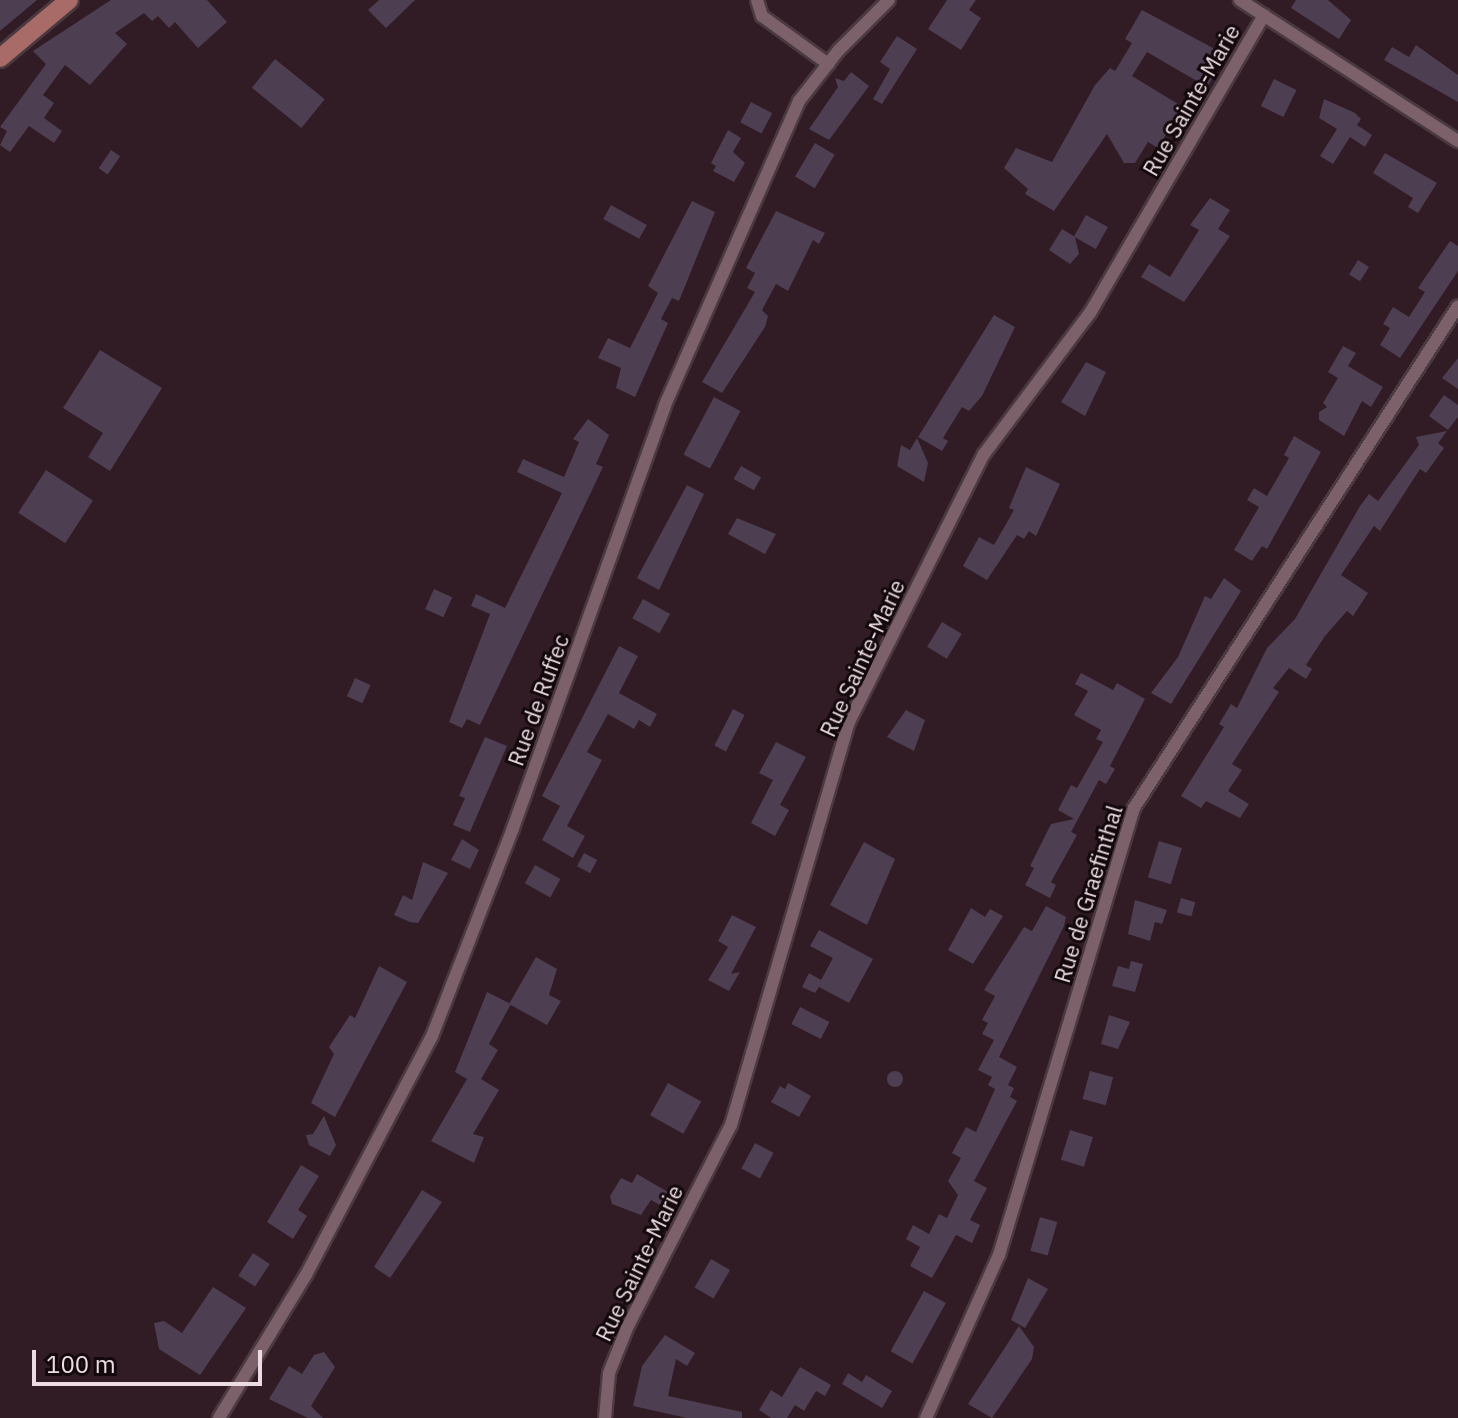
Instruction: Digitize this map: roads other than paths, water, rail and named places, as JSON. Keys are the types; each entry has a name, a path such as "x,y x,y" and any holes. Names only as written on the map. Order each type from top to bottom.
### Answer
{"main road":[{"path":"0,58 69,0"}],"street":[{"path":"757,0 762,16 828,64"},
{"name":"Rue de Ruffec","path":"219,1418 306,1275 432,1036 513,828 665,405 799,101 828,64 889,0"},
{"path":"1240,0 1458,141"},
{"name":"Rue Sainte-Marie","path":"605,1418 609,1373 627,1328 731,1125 849,722 984,454 1090,313 1264,15"},
{"name":"Rue de Graefinthal","path":"926,1418 999,1255 1134,808 1458,306"}]}
